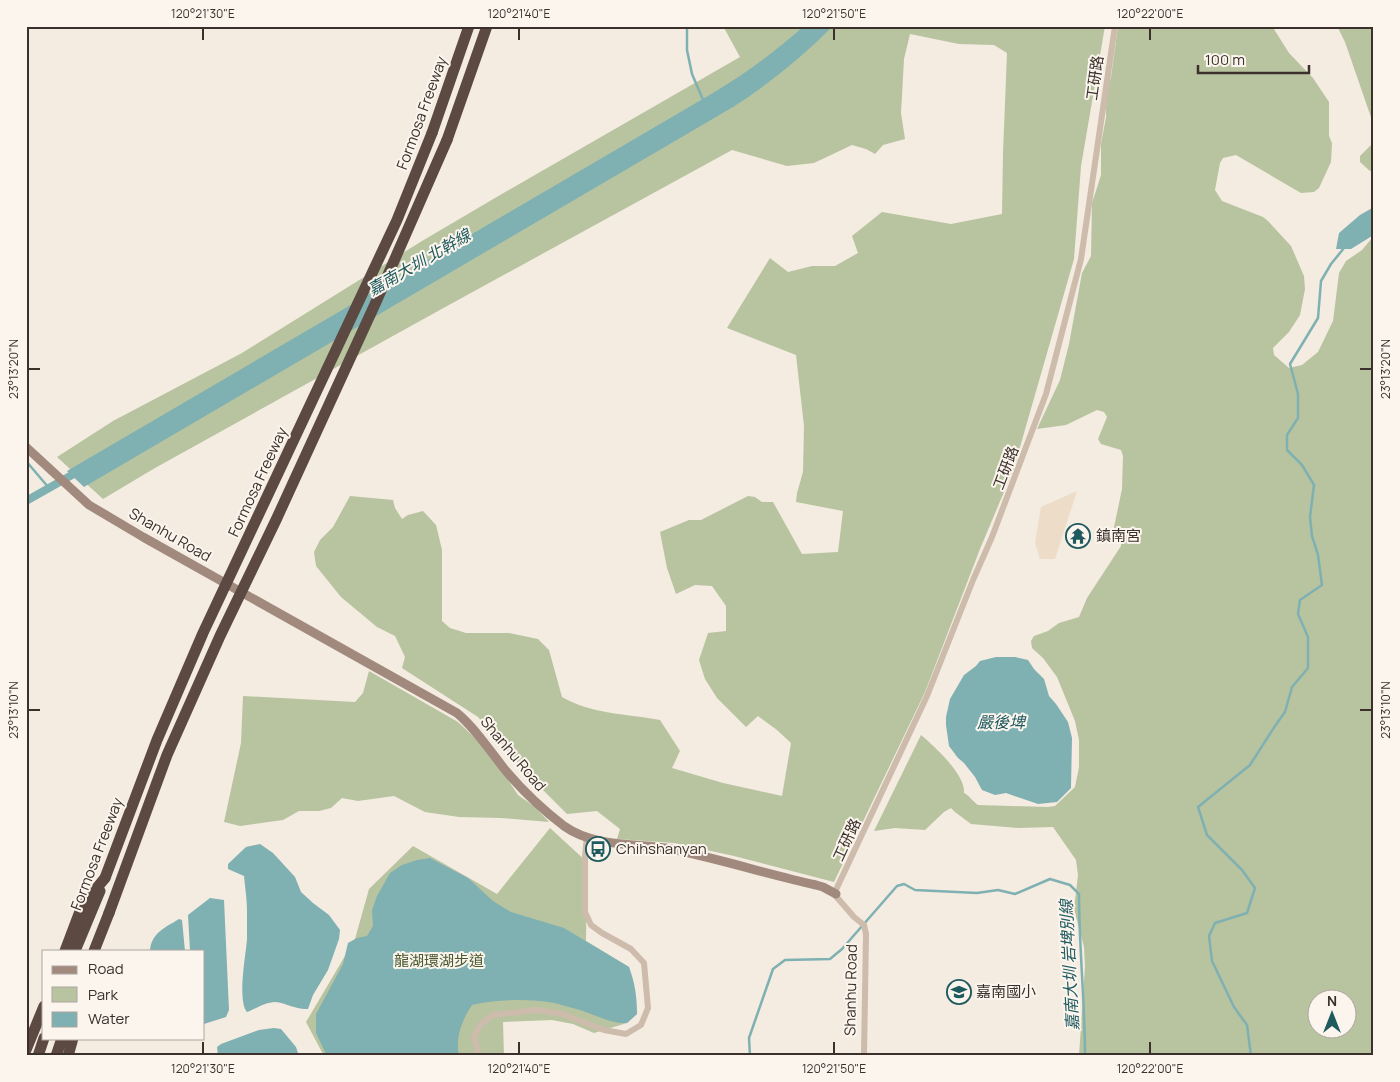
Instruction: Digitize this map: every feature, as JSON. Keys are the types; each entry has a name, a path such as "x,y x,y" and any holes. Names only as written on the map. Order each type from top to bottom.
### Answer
{"highway":[{"name":"Formosa Freeway","path":"75,950 105,878 157,740 203,633 397,220 432,133 470,26"},
{"name":"Formosa Freeway","path":"94,950 167,755 220,636 276,520 376,302 447,140 487,26"},
{"path":"65,950 82,906 105,878"},
{"path":"100,950 109,914"},
{"path":"26,1050 42,1011"},
{"path":"38,1056 43,1040"},
{"path":"56,1056 61,1040"},
{"path":"68,1056 72,1040"}],"street":[{"name":"工研路","path":"836,894 927,696 1015,479 1046,394 1081,259 1115,26"},
{"name":"Shanhu Road","path":"26,447 70,489 89,504 143,537 456,713 470,726 532,799 566,827 607,842 661,848 692,854 816,885 836,894 834,894 854,917 864,925 866,934 864,1056"},
{"path":"479,1056 474,1036 481,1024 494,1015 537,1010 562,1014 604,1030 626,1034 641,1026 648,1008 644,963 631,949 591,925 585,912 587,836"}],"green space":[{"path":"723,26 1105,26 1081,166 1074,259 1014,468 980,549 925,692 834,882 734,856 674,843 617,839 620,829 597,811 567,814 529,776 478,717 402,668 405,657 395,636 377,627 341,597 316,566 314,552 320,540 333,527 350,496 393,500 395,508 402,519 408,515 423,511 436,525 442,550 442,621 450,628 466,633 509,633 538,639 549,650 562,697 573,703 597,710 660,720 680,751 672,768 723,783 782,796 791,743 758,716 746,727 717,698 705,679 699,660 708,633 726,631 726,606 712,586 695,585 676,594 667,568 660,532 689,520 701,520 748,496 755,497 762,502 773,502 802,554 838,552 843,511 796,502 803,472 804,426 796,355 727,328 770,258 788,272 812,266 835,266 858,253 852,236 882,212 951,224 1002,214 1007,53 994,45 959,44 910,34 904,59 901,113 905,139 883,145 875,154 852,145 814,163 787,166 732,150 155,468 103,499 57,457 113,421 242,353 422,241 740,57"},
{"path":"1118,26 1272,26 1289,53 1313,78 1329,102 1329,136 1332,143 1331,162 1319,188 1314,192 1301,193 1236,155 1223,158 1220,163 1215,190 1222,201 1263,217 1268,221 1291,246 1304,276 1305,289 1300,315 1289,332 1273,348 1274,355 1289,368 1302,365 1318,352 1333,321 1339,273 1346,261 1362,250 1374,238 1374,1056 1079,1056 1085,966 1084,947 1074,909 1078,875 1076,860 1053,827 1018,828 971,824 951,808 925,830 895,828 874,831 921,735 948,761 960,778 964,793 978,805 1055,806 1075,787 1079,767 1079,740 1075,721 1057,677 1043,658 1032,648 1031,641 1034,636 1048,631 1059,623 1079,617 1087,598 1121,546 1121,539 1116,534 1114,527 1122,489 1123,456 1121,450 1101,444 1098,439 1107,417 1104,412 1097,410 1066,425 1037,429 1060,380 1069,344 1082,273 1091,256 1092,203 1101,175 1101,144 1106,117 1106,96 1111,77"},
{"path":"1337,26 1374,26 1374,126 1345,42"},
{"path":"1374,142 1374,171 1370,171 1360,162 1360,156"},
{"path":"369,671 458,722 477,740 518,795 535,807 549,822 459,817 425,812 394,796 358,801 342,798 331,808 319,811 299,811 283,820 240,826 224,822 241,743 243,696 355,702 363,693"},
{"name":"龍湖環湖步道","path":"550,828 587,862 586,941 629,967 637,1014 627,1023 594,1033 573,1024 552,1020 503,1022 504,1056 324,1056 306,1022 355,939 369,889 413,846 497,894"}],"shaded area":[{"path":"1077,491 1055,559 1040,559 1035,543 1041,507"}],"water":[{"path":"804,26 833,26 785,70 733,107 84,487 67,471 713,93 737,78"},
{"path":"1374,207 1374,237 1372,236 1351,249 1336,249 1339,233 1360,215"},
{"name":"嚴後埤","path":"996,657 1015,657 1028,660 1044,679 1049,696 1068,722 1072,738 1071,788 1057,802 1038,804 1006,793 995,795 982,790 975,777 949,746 946,717 950,699 964,675 980,661"},
{"path":"260,844 273,853 295,877 301,892 329,915 340,930 339,939 328,970 313,995 308,1009 272,1002 247,1012 244,1006 242,988 247,939 247,911 244,876 228,869 228,864 246,847"},
{"name":"龍湖環湖步道","path":"430,858 468,878 493,901 511,912 564,928 629,967 635,990 637,1014 627,1023 621,1023 549,1002 521,1000 490,1002 472,1005 468,1011 462,1023 459,1036 459,1056 327,1056 316,1033 316,1014 343,964 348,943 357,938 367,936 373,926 372,910 377,896 390,873 402,865"},
{"path":"210,898 224,900 229,1010 226,1017 205,1024 205,950 190,950 188,915"},
{"path":"179,919 182,920 185,950 150,950 156,935"},
{"path":"281,1029 296,1047 299,1056 218,1056 217,1047 221,1044 259,1030"}],"waterway":[{"path":"687,26 687,50 692,74 704,102"},
{"name":"嘉南大圳 岩埤別線","path":"1251,1056 1247,1025 1234,1007 1212,961 1209,936 1215,923 1247,913 1255,888 1242,870 1207,835 1198,807 1250,765 1285,712 1292,687 1308,668 1308,637 1298,614 1300,600 1322,585 1310,517 1314,485 1302,465 1287,450 1287,435 1298,418 1298,394 1290,364 1318,318 1321,281 1331,264 1344,248"},
{"path":"26,461 49,488"},
{"name":"嘉南大圳 北幹線","path":"26,501 79,471"},
{"name":"嘉南大圳 岩埤別線","path":"750,1056 749,1038 773,969 785,960 830,959 842,949 897,886 904,884 915,890 977,893 998,890 1015,894 1050,879 1070,885 1079,894 1085,1056"}],"place":[{"name":"鎮南宮","path":"1078,536"},
{"name":"Chihshanyan","path":"598,849"},
{"name":"嘉南國小","path":"959,992"}]}
